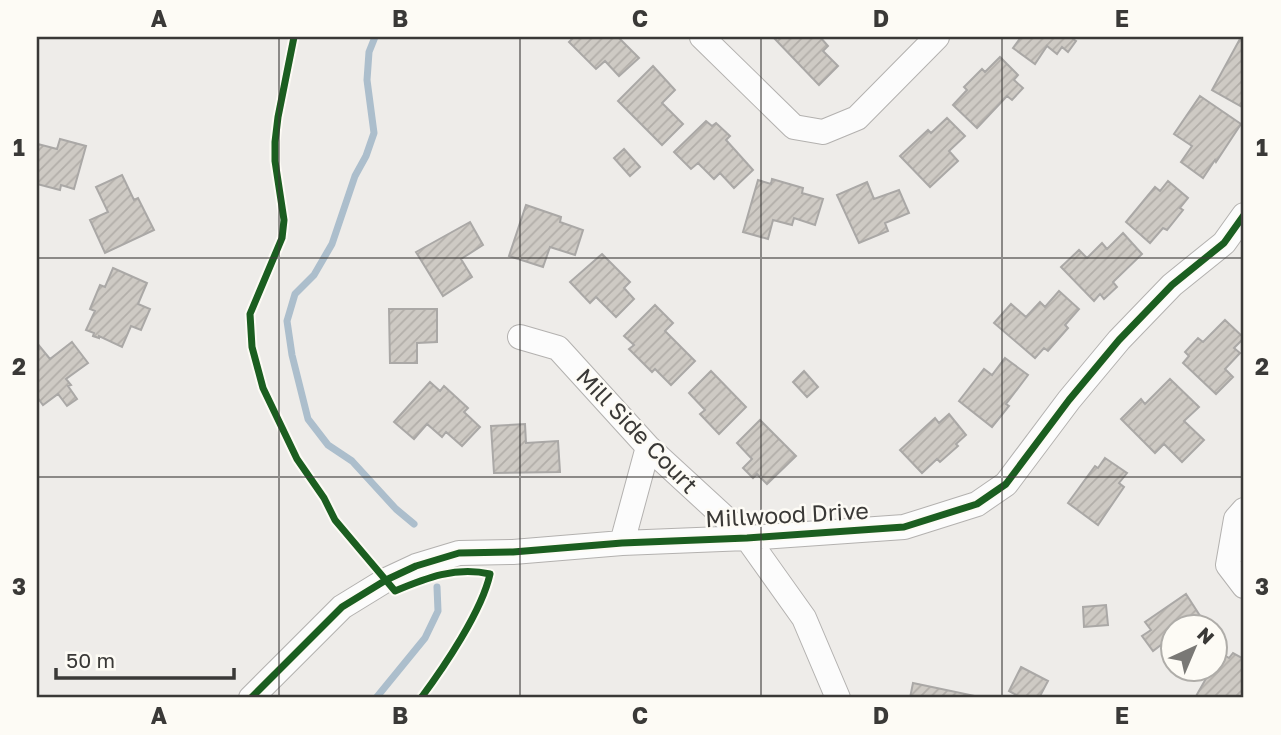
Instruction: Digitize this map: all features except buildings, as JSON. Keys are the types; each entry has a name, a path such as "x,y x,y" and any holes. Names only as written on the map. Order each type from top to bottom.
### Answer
{"street":[{"path":"702,37 794,128 823,132 857,118 937,37"},
{"name":"Millwood Drive","path":"251,698 342,607 386,580 416,566 459,552 513,552 622,542 747,538 904,527 977,504 1006,484 1069,400 1119,340 1172,285 1224,243 1244,215"},
{"name":"Mill Side Court","path":"520,337 558,348 648,447 747,538 803,618 838,698"},
{"path":"622,542 648,447"},
{"path":"1244,510 1236,519 1228,565 1244,586"}],"waterway":[{"path":"375,37 369,52 367,80 374,133 355,176 332,244 314,275 295,294 287,321 292,355 308,419 328,445 352,461 396,509 414,524"},
{"path":"376,698 425,638 438,611 437,587"}],"cycle path":[{"path":"294,37 275,142 275,161 284,220 282,238 250,314 252,347 263,388 297,459 324,498 335,520 395,591 453,572 490,574 471,621 421,698"},
{"path":"251,698 342,607 386,580 416,566 459,553 513,552 904,527 977,504 1006,484 1069,400 1119,340 1172,285 1224,243 1244,215"}]}
